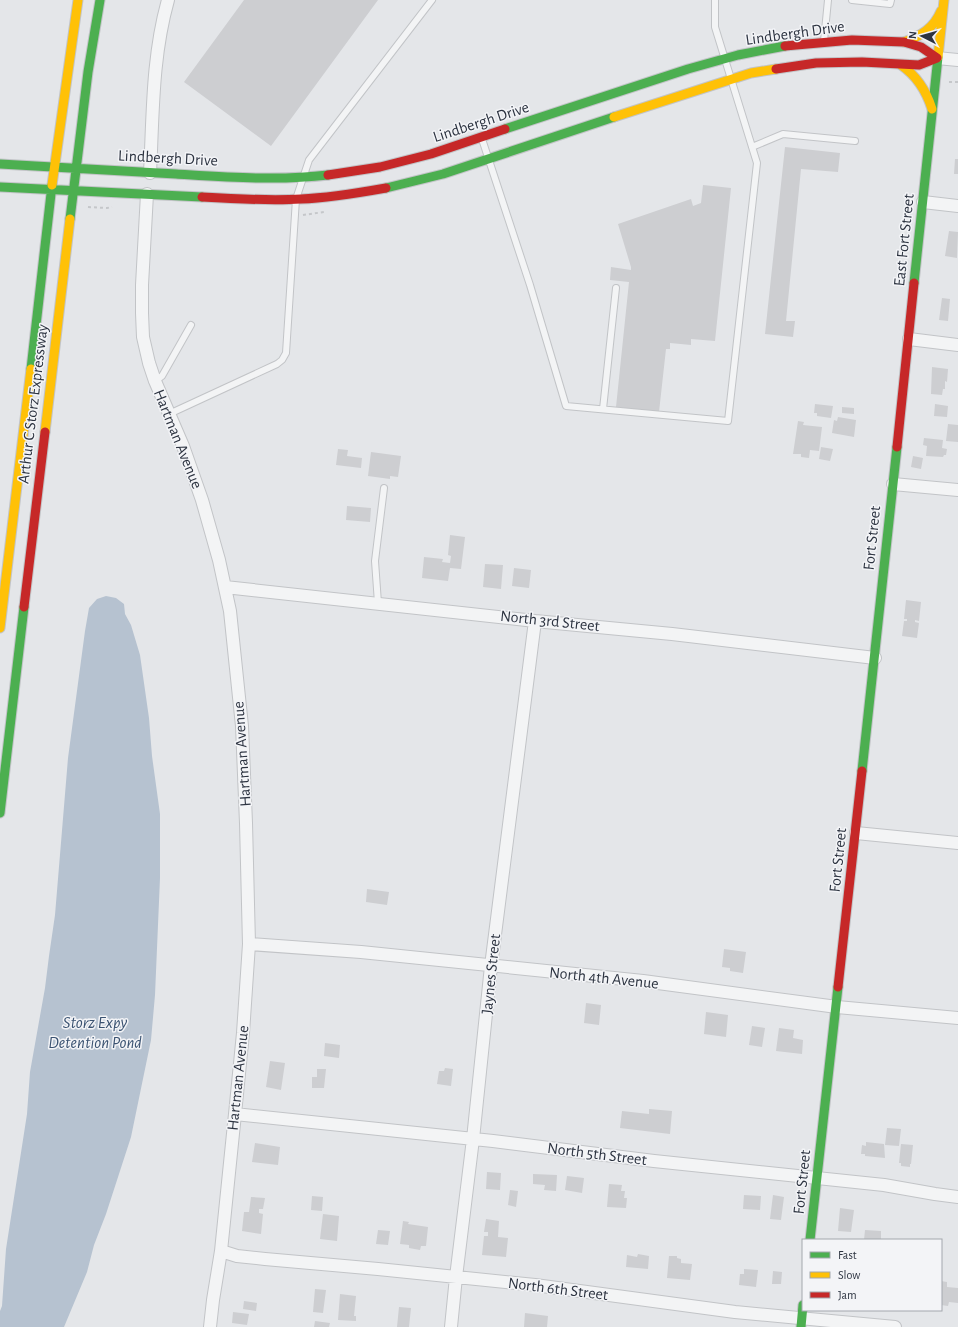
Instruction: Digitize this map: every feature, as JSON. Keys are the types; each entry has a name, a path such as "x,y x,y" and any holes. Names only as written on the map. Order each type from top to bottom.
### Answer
{"main road":[{"name":"Arthur C Storz Expressway","path":"0,628 52,190 78,0"},
{"name":"Arthur C Storz Expressway","path":"0,813 76,169 88,72 100,0"},
{"path":"904,42 917,38 934,26 944,2"},
{"name":"East Fort Street","path":"893,484 944,2"},
{"name":"Lindbergh Drive","path":"0,164 269,178 304,177 360,171 431,154 682,71 781,46 824,41 852,40 904,42 921,47 937,58"},
{"name":"Lindbergh Drive","path":"0,187 241,199 296,199 331,196 388,188 443,174 731,78 763,71 816,63 862,62 919,65 937,58"},
{"path":"901,65 912,72 920,81 930,101 933,111"},
{"name":"Fort Street","path":"810,1239 856,834 893,484"},
{"path":"801,1322 802,1311"}],"street":[{"path":"150,173 155,68 159,40 168,0"},
{"path":"937,58 958,60"},
{"name":"Hartman Avenue","path":"147,194 142,313 143,337 155,381 183,446 202,500 219,560 225,587 235,654 242,726 249,944 243,1032 235,1114 221,1251 210,1327"},
{"path":"923,202 958,206"},
{"path":"908,339 958,345"},
{"path":"893,484 958,490"},
{"name":"North 3rd Street","path":"225,587 535,621 672,634 875,658"},
{"name":"Jaynes Street","path":"451,1327 474,1139 491,966 535,621"},
{"path":"856,834 958,843"},
{"name":"North 4th Avenue","path":"249,944 362,952 643,981 837,1007 958,1018"},
{"name":"North 5th Street","path":"235,1114 474,1139 662,1162 884,1185 958,1197"},
{"name":"North 6th Street","path":"221,1251 237,1256 535,1285 801,1322 895,1327"}],"lane":[{"path":"169,414 277,364 282,360 286,353 296,199 311,155 432,0"},
{"path":"481,137 530,285 566,406 728,421 756,163 716,27 715,0"},
{"path":"824,41 828,0"},
{"path":"852,0 890,4 891,0"},
{"path":"752,146 783,134 855,141"},
{"path":"603,409 616,288"},
{"path":"155,381 162,376 191,324"},
{"path":"378,603 375,561 384,488"}],"water":[{"name":"Storz Expy Detention Pond","path":"106,596 116,598 124,604 125,614 131,625 140,655 160,814 160,878 155,995 151,1040 131,1137 106,1214 94,1245 87,1272 64,1327 0,1327 0,1311 2,1306 6,1249 27,1114 30,1072 45,988 55,915 68,758 85,631 89,608 97,599"}],"building":[{"path":"244,0 378,0 271,146 184,82"},
{"path":"785,147 840,153 838,172 801,169 786,321 795,321 793,337 765,334"},
{"path":"955,159 958,159 958,174 954,174"},
{"path":"703,185 731,188 715,341 691,339 691,345 670,343 670,349 666,349 659,412 616,407 629,282 610,280 611,267 631,270 618,224 691,199 693,206 701,203"},
{"path":"949,231 958,232 957,258 945,256"},
{"path":"942,298 950,299 948,321 939,320"},
{"path":"932,367 948,369 947,382 945,381 945,389 943,389 942,395 931,394"},
{"path":"815,404 833,406 831,418 817,416 817,413 814,413"},
{"path":"935,404 948,406 947,417 934,416"},
{"path":"842,407 854,408 854,414 842,413"},
{"path":"838,417 856,420 854,437 832,433 834,420 837,421"},
{"path":"798,421 804,422 803,425 822,427 819,451 810,450 809,458 801,457 801,454 793,454"},
{"path":"948,424 958,425 958,442 946,441"},
{"path":"924,438 943,440 942,448 947,449 946,455 943,457 926,456 927,446 923,445"},
{"path":"821,447 833,449 830,461 819,459"},
{"path":"338,449 348,450 347,456 362,458 361,468 336,465"},
{"path":"371,452 401,456 398,477 390,476 390,479 368,476"},
{"path":"913,456 923,458 921,469 911,467"},
{"path":"347,506 371,508 370,522 346,520"},
{"path":"450,535 465,537 461,569 450,568 448,581 422,578 424,557 443,559 442,562 450,563 451,556 448,555"},
{"path":"485,564 503,565 501,589 483,587"},
{"path":"514,568 531,570 529,588 512,586"},
{"path":"906,600 921,602 919,621 915,620 915,622 919,623 917,638 902,636 904,621 907,621 907,619 904,619"},
{"path":"367,889 389,892 387,905 366,902"},
{"path":"724,949 746,952 743,973 730,971 730,968 722,967"},
{"path":"586,1003 601,1005 599,1025 584,1023"},
{"path":"706,1012 728,1015 726,1037 704,1034"},
{"path":"752,1026 765,1028 762,1047 749,1045"},
{"path":"779,1028 794,1030 793,1038 803,1040 802,1054 776,1051"},
{"path":"325,1043 340,1045 339,1058 324,1056"},
{"path":"270,1061 285,1063 281,1090 266,1087"},
{"path":"445,1068 453,1069 451,1086 437,1084 439,1071 444,1071"},
{"path":"317,1069 326,1069 324,1088 312,1088 312,1077 317,1077"},
{"path":"649,1109 672,1111 670,1134 620,1128 622,1111 649,1114"},
{"path":"887,1128 901,1129 899,1146 885,1145"},
{"path":"866,1142 884,1144 885,1158 865,1156 865,1154 861,1154 862,1145 866,1146"},
{"path":"255,1143 280,1147 278,1165 252,1162"},
{"path":"901,1144 913,1145 910,1167 901,1166 901,1163 899,1163"},
{"path":"487,1172 501,1173 500,1190 486,1189"},
{"path":"533,1174 557,1175 556,1191 544,1190 545,1185 533,1184"},
{"path":"567,1176 584,1178 582,1193 565,1190"},
{"path":"609,1184 622,1185 621,1191 625,1191 624,1198 627,1198 626,1208 607,1207"},
{"path":"510,1190 518,1191 516,1207 508,1205"},
{"path":"744,1195 761,1196 760,1210 743,1209"},
{"path":"773,1195 784,1197 781,1220 770,1219"},
{"path":"312,1196 323,1197 322,1211 311,1210"},
{"path":"251,1197 265,1198 263,1209 259,1209 259,1213 263,1214 261,1234 242,1231 244,1212 249,1212"},
{"path":"840,1208 854,1210 851,1232 838,1231"},
{"path":"323,1214 339,1216 337,1241 320,1239"},
{"path":"486,1219 499,1221 498,1237 508,1238 506,1257 482,1255 484,1236 488,1236 488,1232 484,1232"},
{"path":"403,1221 409,1222 408,1224 428,1227 426,1246 421,1246 420,1250 409,1248 409,1245 400,1244"},
{"path":"378,1230 390,1231 388,1245 376,1244"},
{"path":"865,1230 881,1231 881,1239 864,1239"},
{"path":"638,1254 649,1256 648,1269 626,1267 627,1255 637,1257"},
{"path":"669,1256 677,1256 677,1258 681,1259 681,1263 692,1264 690,1280 667,1278"},
{"path":"744,1269 758,1270 756,1287 739,1285 740,1274 744,1274"},
{"path":"773,1271 782,1272 781,1284 772,1284"},
{"path":"942,1281 947,1282 947,1287 958,1288 958,1303 949,1302 948,1306 942,1305"},
{"path":"315,1289 326,1290 323,1313 313,1312"},
{"path":"340,1294 356,1296 354,1316 356,1316 356,1321 338,1320"},
{"path":"244,1301 257,1303 256,1311 243,1309"},
{"path":"399,1307 411,1308 409,1327 397,1327"},
{"path":"233,1312 249,1314 247,1325 232,1323"},
{"path":"525,1313 548,1316 547,1327 524,1327"},
{"path":"315,1321 330,1323 329,1327 314,1327"}],"traffic: fast":[{"path":"70,219 88,72 100,0"},
{"path":"505,129 688,69 738,55 785,46"},
{"path":"914,283 938,57"},
{"path":"386,188 443,174 614,117"},
{"path":"0,164 252,178 290,178 328,175"},
{"path":"31,369 52,185"},
{"path":"0,187 202,197"},
{"path":"862,771 897,447"},
{"path":"0,813 24,607"},
{"path":"810,1239 838,987"},
{"path":"801,1327 802,1311"}],"traffic: slow":[{"path":"52,185 78,0"},
{"path":"938,57 944,0"},
{"path":"904,42 916,37 931,27 941,11"},
{"path":"901,65 907,69 920,84 932,109"},
{"path":"614,117 751,73 776,69"},
{"path":"45,432 70,219"},
{"path":"0,628 31,369"}],"traffic: jam":[{"path":"785,46 852,40 904,42 921,47 937,58"},
{"path":"776,69 816,63 862,62 919,65 937,58"},
{"path":"328,175 380,167 431,154 505,129"},
{"path":"202,197 289,200 333,196 386,188"},
{"path":"897,447 914,283"},
{"path":"24,607 45,432"},
{"path":"838,987 862,771"}]}
